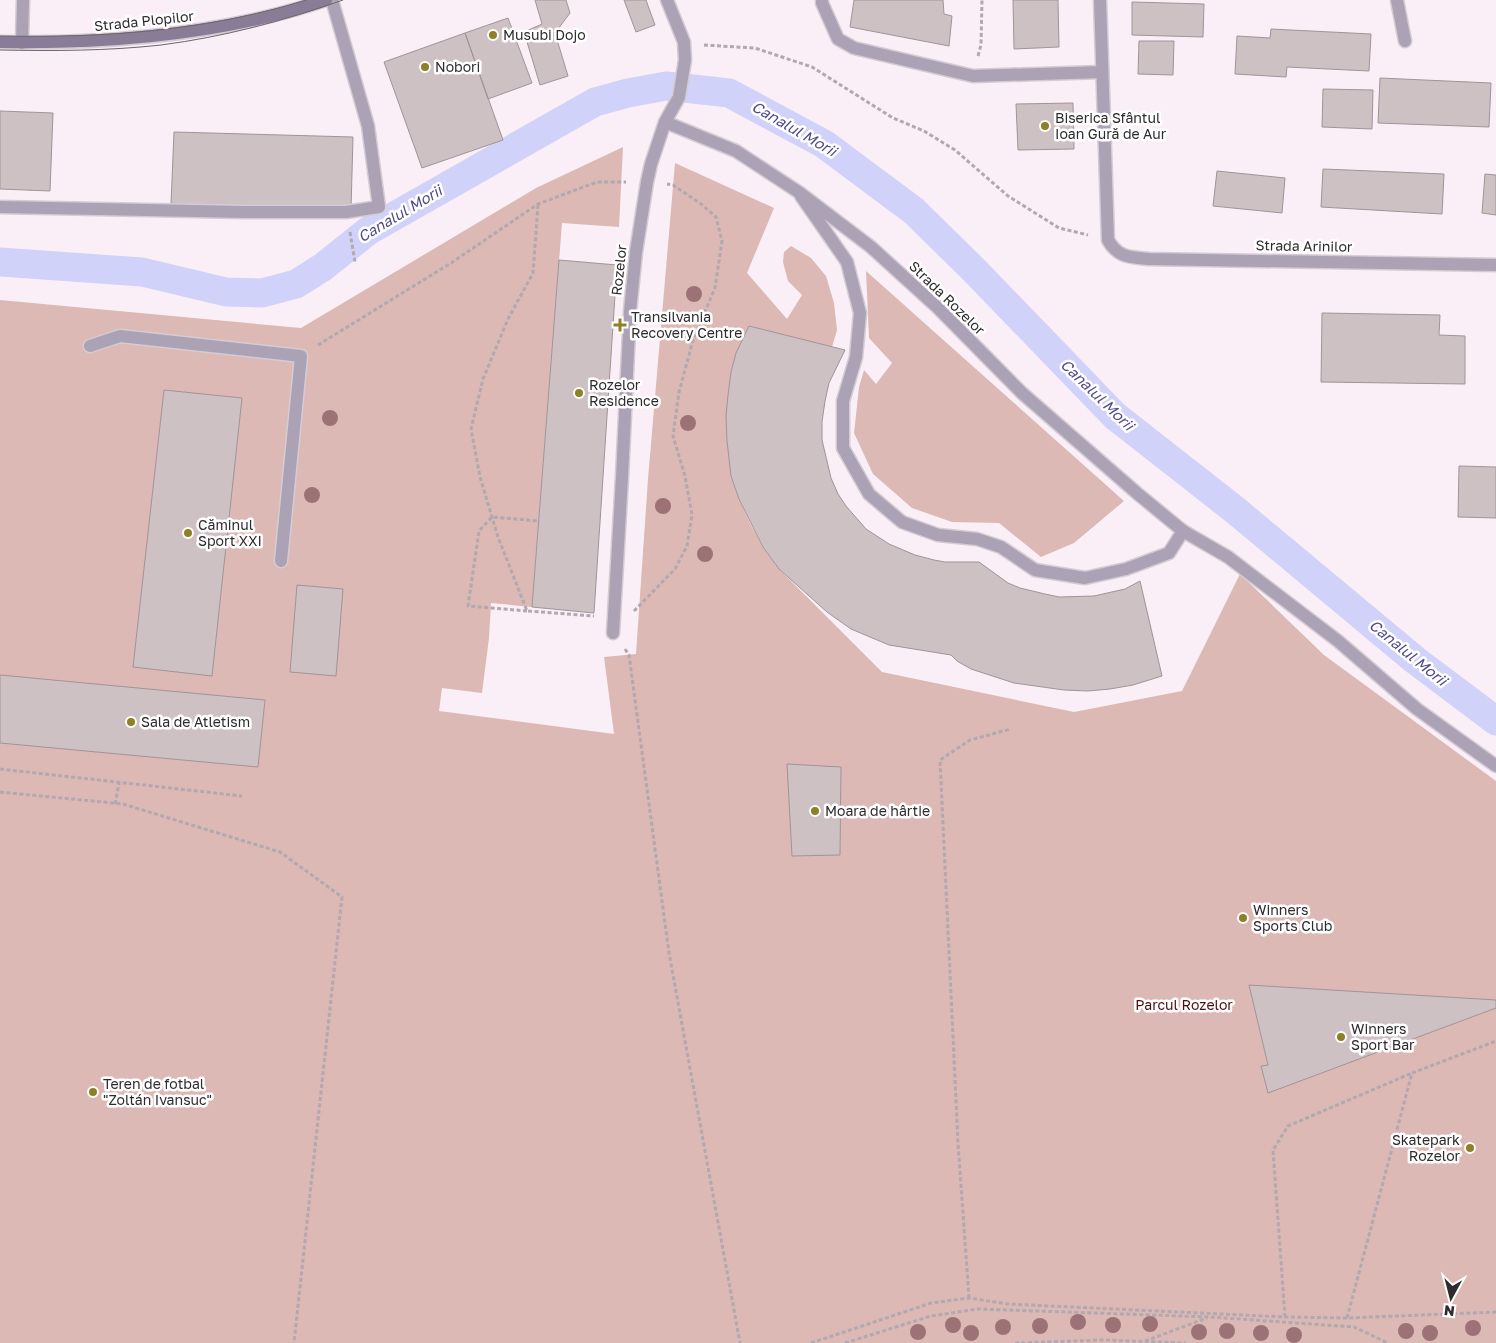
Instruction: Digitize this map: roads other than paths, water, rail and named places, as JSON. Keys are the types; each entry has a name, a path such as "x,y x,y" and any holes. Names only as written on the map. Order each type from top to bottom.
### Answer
{"main road":[{"name":"Strada Plopilor","path":"0,42 121,40 237,24 274,16 326,0"}],"street":[{"path":"22,43 23,0"},
{"path":"0,207 346,212 378,207 368,126 332,0"},
{"name":"Rozelor","path":"613,633 630,312 636,252 647,182 665,122 679,97 685,60 684,42 667,0"},
{"path":"822,0 838,39 854,48 973,76 1102,72 1100,0"},
{"path":"1397,0 1405,41"},
{"name":"Strada Arinilor","path":"1102,72 1111,245 1126,256 1149,259 1496,265"},
{"name":"Strada Rozelor","path":"665,122 736,151 800,194 871,247 936,307 1022,393 1138,494 1183,531 1228,557 1338,642 1417,709 1496,766"},
{"path":"800,194 847,262 860,313 856,357 843,402 843,448 869,494 902,522 938,535 977,539 993,544 1001,547 1035,570 1086,578 1126,568 1169,553 1183,531"},
{"path":"90,346 120,336 301,356 281,561"}],"waterway":[{"name":"Canalul Morii","path":"0,262 142,272 226,292 262,293 296,284 323,267 368,231 595,102 628,93 666,86 729,93 824,144 914,211 975,271 1115,416 1235,510 1415,660 1496,721"}],"tram line":[{"path":"0,36 116,34 193,26 269,11 306,0"},
{"path":"0,50 101,49 184,42 253,27 343,0"}],"place":[{"name":"Musubi Dojo","path":"493,35"},
{"name":"Nobori","path":"425,67"},
{"name":"Biserica Sfântul Ioan Gură de Aur","path":"1045,126"},
{"name":"Transilvania Recovery Centre","path":"620,325"},
{"name":"Rozelor Residence","path":"579,393"},
{"name":"Căminul Sport XXI","path":"188,533"},
{"name":"Sala de Atletism","path":"131,722"},
{"name":"Moara de hârtie","path":"815,811"},
{"name":"Winners Sports Club","path":"1243,918"},
{"name":"Winners Sport Bar","path":"1341,1037"},
{"name":"Teren de fotbal \"Zoltán Ivansuc\"","path":"93,1092"},
{"name":"Skatepark Rozelor","path":"1470,1148"}],"park label":[{"name":"Parcul Rozelor","path":"1184,1005"}]}
